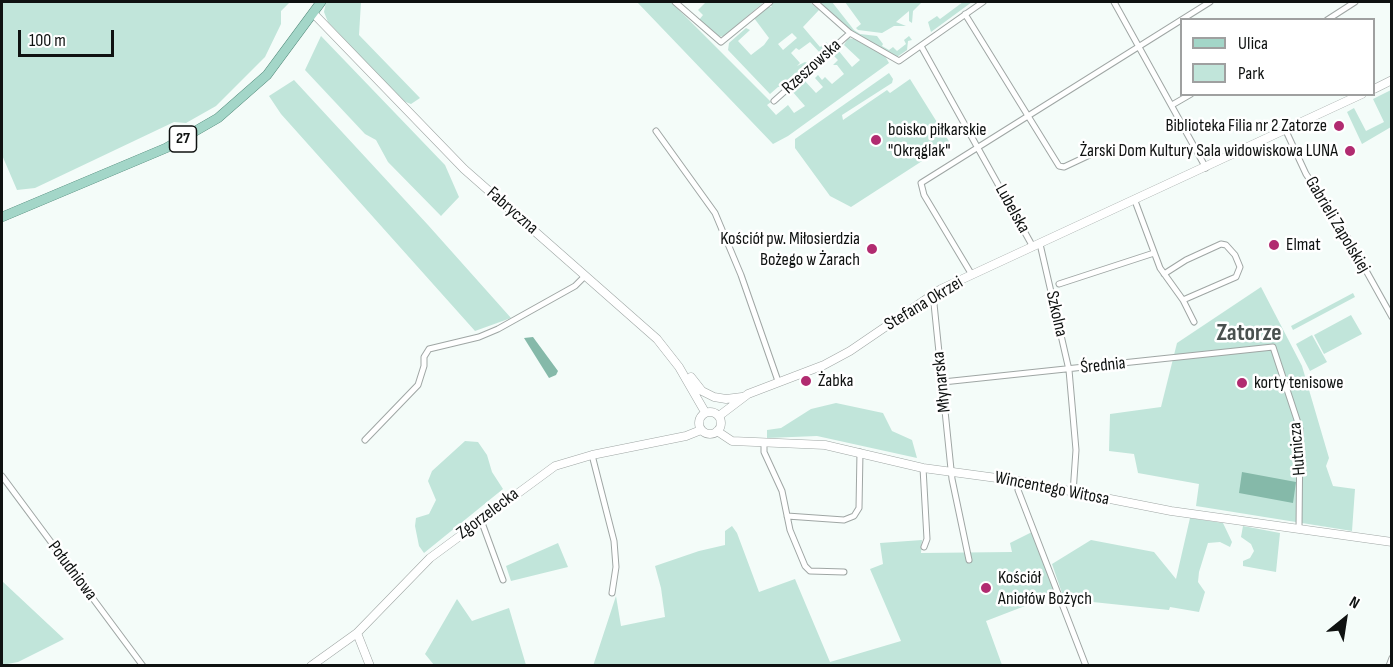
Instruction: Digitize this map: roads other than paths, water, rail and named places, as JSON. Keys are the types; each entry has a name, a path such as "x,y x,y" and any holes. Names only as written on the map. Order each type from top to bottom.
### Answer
{"main road":[{"name":"27","path":"2,217 166,148 218,118 267,75 321,2"}],"street":[{"path":"675,2 721,42 770,2"},
{"path":"815,2 850,33 899,61 983,2"},
{"path":"1114,2 1206,168"},
{"path":"1184,18 1210,2"},
{"path":"1330,18 1355,2"},
{"name":"Fabryczna","path":"313,13 464,169 657,339 677,365 705,412"},
{"path":"965,14 1059,166 1064,167 1096,152"},
{"path":"972,275 924,195 921,183 1180,21"},
{"name":"Rzeszowska","path":"774,101 850,33"},
{"name":"Lubelska","path":"921,46 1037,246"},
{"path":"1375,88 1392,80"},
{"path":"1172,105 1188,96"},
{"name":"Stefana Okrzei","path":"719,416 744,396 824,365 850,351 933,294 1358,96"},
{"path":"656,131 715,213 741,274 778,381"},
{"name":"Gabrieli Zapolskiej","path":"1286,131 1306,174 1340,224 1392,317"},
{"path":"1135,201 1164,274 1183,300 1194,322"},
{"path":"1164,274 1186,260 1221,244 1226,244 1235,255 1240,267 1236,277 1183,300"},
{"name":"Szkolna","path":"1037,246 1069,370 1076,450 1073,493"},
{"path":"1059,284 1154,253"},
{"path":"365,440 418,385 424,366 424,357 429,349 479,337 498,329 575,286 585,276"},
{"name":"Młynarska","path":"933,294 951,471 969,560"},
{"name":"Średnia","path":"943,382 1263,348"},
{"name":"Hutnicza","path":"1263,348 1274,349 1299,426 1301,476 1299,528"},
{"path":"677,365 708,394 726,399 744,396"},
{"path":"712,411 719,416 721,422 717,431 710,434 701,430 699,420 705,412 712,411"},
{"name":"Zgorzelecka","path":"311,666 357,633 430,558 555,466 592,455 686,436 701,430"},
{"name":"Wincentego Witosa","path":"717,431 732,441 825,445 923,468 1019,481 1171,511 1392,542"},
{"path":"764,444 782,491 787,516 801,557 810,571 844,572"},
{"path":"787,516 844,520 855,516 859,508 860,452"},
{"path":"592,455 614,541 616,567 612,593"},
{"path":"923,468 927,539 924,548"},
{"name":"Południowa","path":"2,476 143,666"},
{"path":"1019,481 1018,490 1086,666"},
{"path":"481,520 502,580"},
{"path":"357,633 370,666"},
{"path":"1389,666 1392,658"}],"place":[{"name":"Biblioteka Filia nr 2 Zatorze","path":"1339,126"},
{"name":"boisko piłkarskie \"Okrąglak\"","path":"876,140"},
{"name":"Żarski Dom Kultury Sala widowiskowa LUNA","path":"1350,151"},
{"name":"Elmat","path":"1274,245"},
{"name":"Kościół pw. Miłosierdzia Bożego w Żarach","path":"872,249"},
{"name":"Żabka","path":"806,381"},
{"name":"korty tenisowe","path":"1242,383"},
{"name":"Kościół Aniołów Bożych","path":"986,588"}],"district":[{"name":"Zatorze","path":"1249,334"}]}
